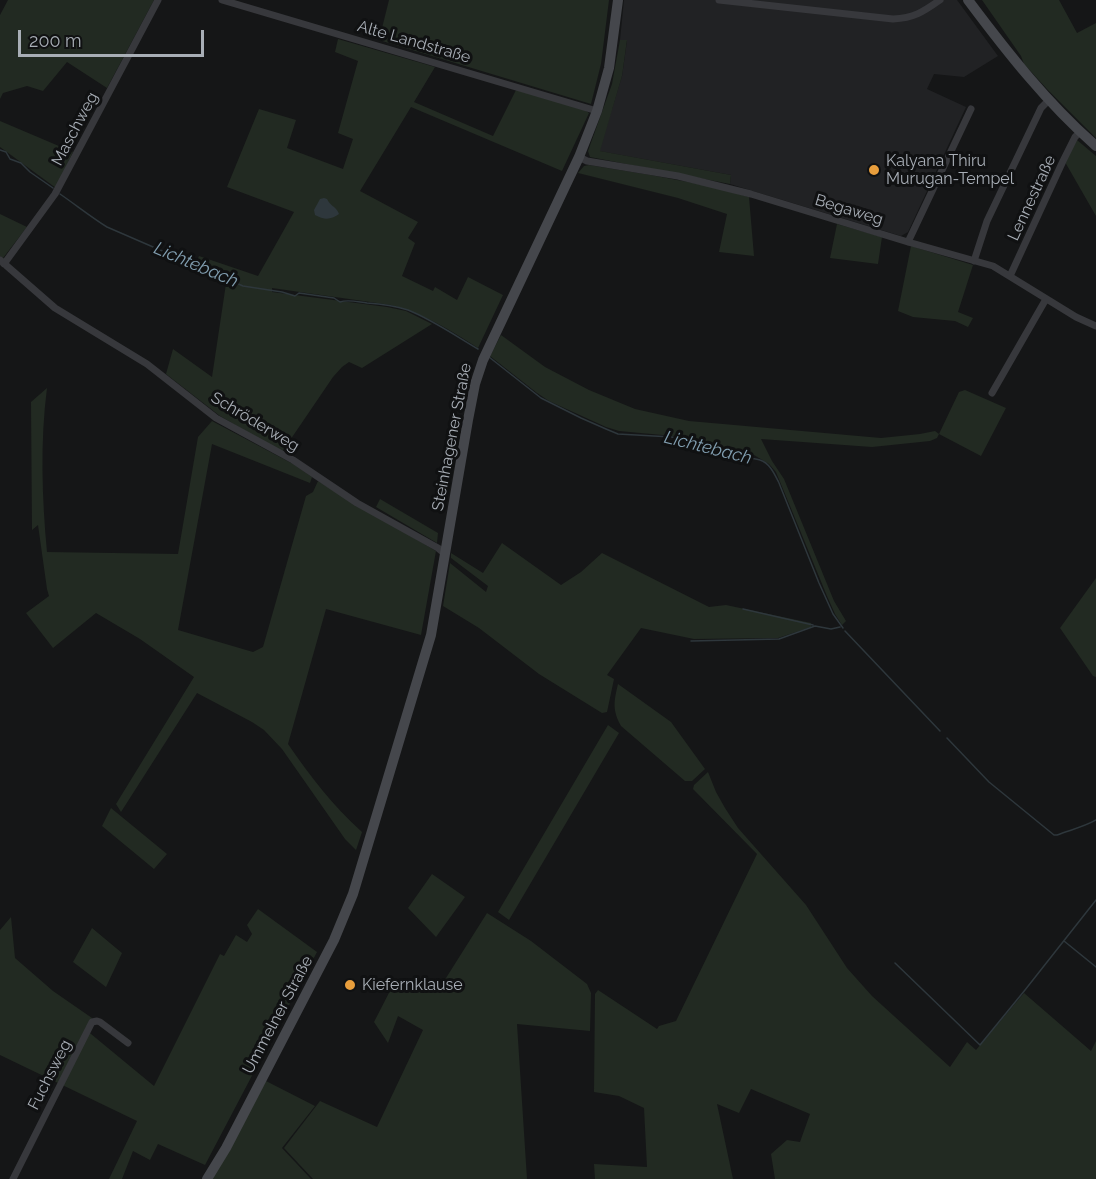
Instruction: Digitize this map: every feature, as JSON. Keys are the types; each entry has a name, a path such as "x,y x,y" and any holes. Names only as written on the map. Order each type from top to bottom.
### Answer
{"main road":[{"name":"Steinhagener Straße","path":"363,859 431,635 475,384 483,360 579,157 597,111 609,68 618,0"},
{"path":"968,0 1005,50 1048,100 1096,146"},
{"name":"Ummelner Straße","path":"207,1179 226,1148 334,940 353,894 363,859"}],"street":[{"name":"Maschweg","path":"2,262 55,194 158,0"},
{"name":"Alte Landstraße","path":"222,0 597,111"},
{"path":"719,0 892,19 917,15 940,0"},
{"path":"974,261 987,221 1041,108 1048,100"},
{"path":"908,242 971,109"},
{"name":"Lennestraße","path":"1010,276 1063,161 1080,132"},
{"name":"Begaweg","path":"579,157 587,161 678,176 751,194 993,266 1076,317 1096,326"},
{"name":"Schröderweg","path":"2,262 55,308 147,364 216,418 293,460 357,503 445,554"},
{"path":"992,393 1046,299"},
{"name":"Fuchsweg","path":"13,1179 92,1022 100,1022 128,1043"}],"shaded area":[{"path":"8,0 154,0 107,88 67,62 43,91 27,86 3,93 0,99 0,15"},
{"path":"389,0 609,0 601,64 591,104 379,40"},
{"path":"624,0 957,0 998,56 964,77 934,74 927,89 966,107 908,232 901,236 730,184 731,175 599,151 622,76 627,41 620,40"},
{"path":"982,0 1059,0 1077,33 1096,23 1096,138 1024,64 1021,56"},
{"path":"338,39 435,67 414,102 493,136 516,90 582,108 589,113 562,171 411,107 360,191 418,222 408,238 415,243 402,276 433,291 435,287 457,300 468,277 503,295 478,348 436,323 403,308 272,288 272,292 406,311 432,324 362,368 349,362 342,367 282,452 220,416 166,374 173,349 212,377 227,277 196,263 199,256 258,276 294,212 227,187 259,109 296,120 287,148 343,169 353,139 338,133 358,61 335,52"},
{"path":"620,40 627,40 622,76 600,151 731,175 730,184 590,157 588,151 612,84"},
{"path":"0,121 73,152 56,188 0,147"},
{"path":"1077,140 1096,156 1096,216 1065,162"},
{"path":"584,166 689,182 749,197 754,256 719,252 727,214 678,198 578,173"},
{"path":"324,198 339,214 327,219 315,215 314,210 320,199"},
{"path":"0,214 27,227 3,258 0,256"},
{"path":"837,224 882,237 878,264 830,258"},
{"path":"911,246 973,265 958,312 973,318 968,327 955,321 913,317 898,311"},
{"path":"501,335 545,367 589,390 635,409 689,421 881,438 935,431 939,434 937,438 930,441 872,447 761,439 784,479 834,601 846,621 842,625 827,596 776,472 769,464 754,455 673,436 619,431 549,401 490,356"},
{"path":"47,388 42,470 47,552 178,554 198,437 212,421 293,464 312,477 310,483 212,444 178,630 253,652 263,647 306,496 313,492 318,481 436,551 421,635 326,609 288,744 322,790 362,832 356,850 345,839 282,749 264,730 197,693 121,812 116,804 194,677 140,639 96,613 53,648 26,613 49,596 38,525 32,530 31,402"},
{"path":"965,390 1006,408 981,456 939,434 959,392"},
{"path":"380,499 438,533 437,543 376,507"},
{"path":"502,543 561,585 581,572 602,553 709,607 726,605 811,623 811,627 778,638 694,639 641,628 607,675 614,679 607,712 602,713 539,674 479,628 443,606 450,563 486,592 488,586 451,558 451,553 483,573"},
{"path":"1096,578 1096,677 1093,676 1060,628"},
{"path":"618,684 671,722 705,769 692,781 685,781 621,726 615,705"},
{"path":"608,725 619,733 509,920 498,912"},
{"path":"708,772 716,792 738,828 806,905 847,968 872,996 950,1067 967,1042 976,1050 1024,993 1091,1051 1096,1041 1096,1179 775,1179 771,1154 787,1140 800,1142 810,1114 751,1089 739,1113 717,1104 733,1179 595,1179 594,1164 647,1167 644,1108 619,1096 594,1092 595,994 598,990 657,1029 659,1026 676,1021 757,854 693,789 694,785"},
{"path":"111,808 167,854 154,869 102,826"},
{"path":"432,874 465,897 436,937 408,908"},
{"path":"258,909 317,952 205,1165 158,1144 150,1160 133,1151 122,1179 109,1179 137,1121 0,1055 0,930 11,917 15,958 53,991 92,1018 85,1029 154,1086 220,954 224,956 236,935 247,942 252,934 247,925"},
{"path":"487,913 531,941 587,984 591,993 590,1031 517,1024 527,1179 313,1179 284,1148 320,1101 377,1127 423,1030 398,1016 388,1043 374,1022 392,987 446,978"},
{"path":"92,928 122,953 106,987 73,962"},
{"path":"266,1081 315,1106 282,1148 311,1179 210,1179"}],"waterway":[{"name":"Lichtebach","path":"0,150 6,152 10,159 21,163 53,188"},
{"name":"Lichtebach","path":"60,194 107,227 243,286 295,296 299,293 334,298 340,302 353,301 388,305 408,310 478,349"},
{"name":"Lichtebach","path":"489,357 541,398 618,434 672,437 722,452 740,454 767,464 779,483 833,614 843,628"},
{"path":"743,609 813,625"},
{"path":"691,641 779,639 815,626 831,629 840,627"},
{"name":"Lichtebach","path":"845,631 940,731"},
{"name":"Lichtebach","path":"947,738 989,782 1054,835 1082,827 1096,820"},
{"path":"895,963 980,1045 1096,900"},
{"path":"1064,941 1096,967"}],"place":[{"name":"Kalyana Thiru Murugan-Tempel","path":"874,170"},
{"name":"Kiefernklause","path":"350,985"}]}
